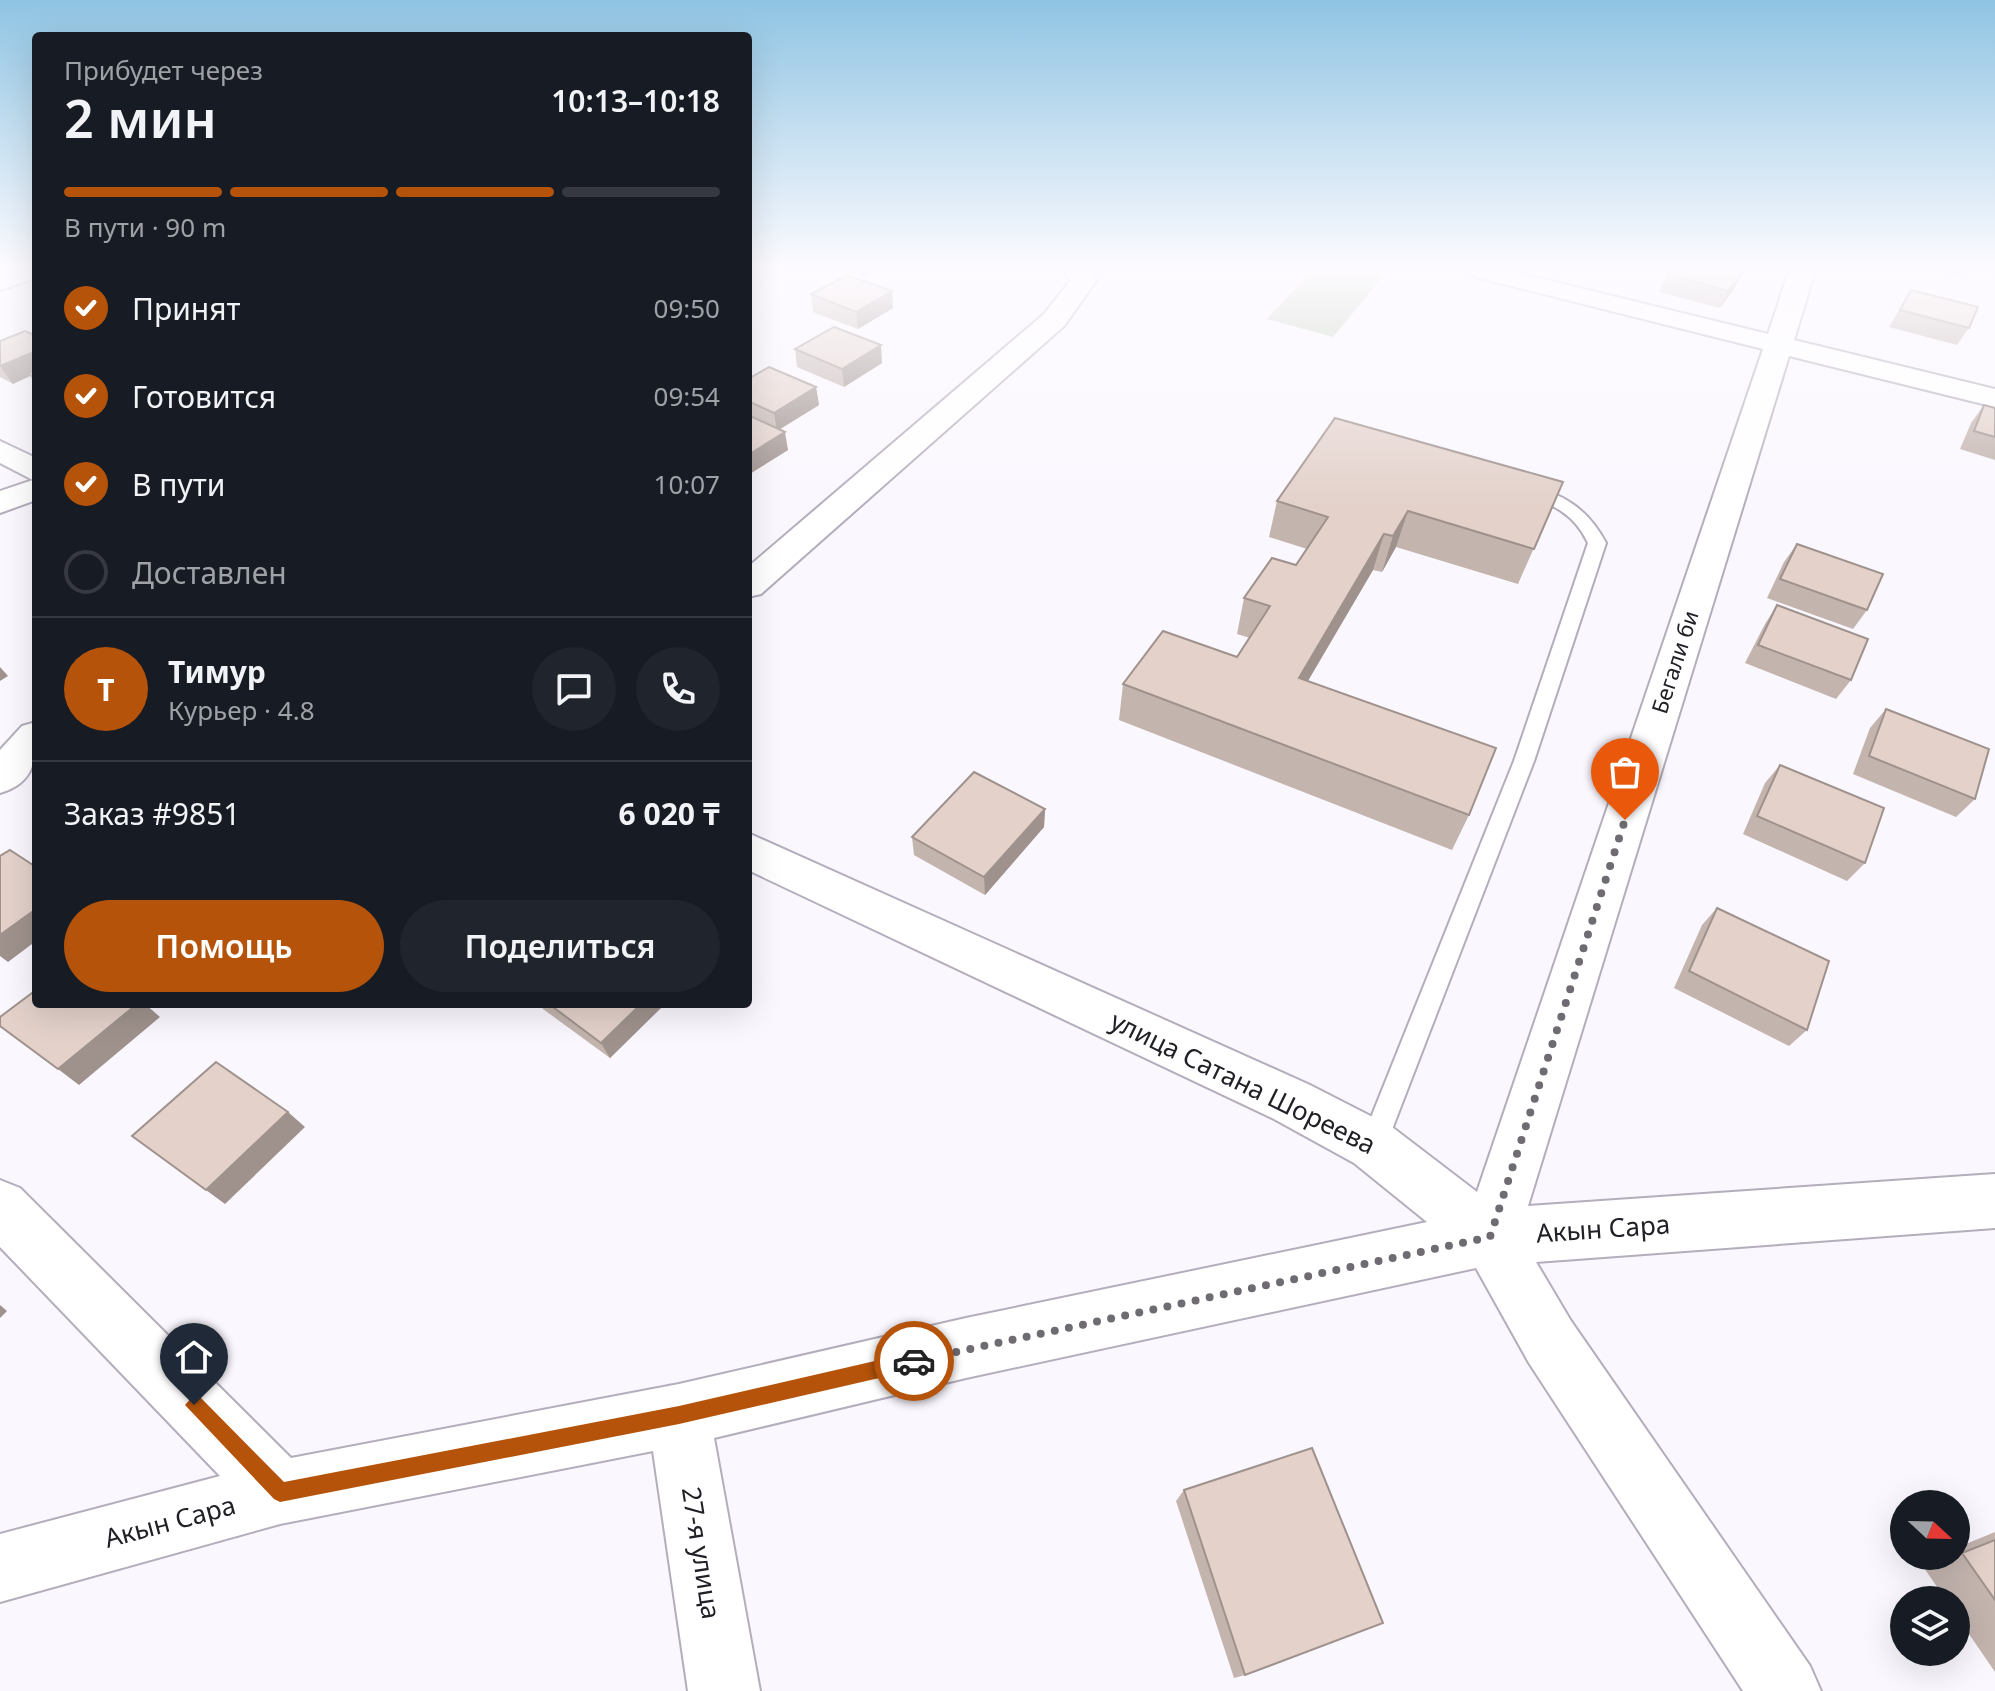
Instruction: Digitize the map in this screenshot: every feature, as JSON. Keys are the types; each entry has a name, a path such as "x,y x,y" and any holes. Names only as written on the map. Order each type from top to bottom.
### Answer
{"street":[{"path":"752,583 1020,350"},
{"name":"Бегали би","path":"1490,1237 1776,350"},
{"path":"1805,350 1995,398"},
{"path":"0,450 32,469"},
{"path":"0,503 32,491"},
{"path":"0,778 32,741"},
{"name":"улица Сатана Шореева","path":"752,852 1292,1102 1373,1145 1490,1237 1550,1342 1785,1691"},
{"name":"Акын Сара","path":"0,1568 280,1492 679,1415 966,1348 1490,1237 1995,1201"},
{"path":"0,1207 280,1492"},
{"name":"27-я улица","path":"679,1415 724,1691"}],"lane":[{"path":"1373,1145 1524,761 1597,543 1587,521 1566,503 1505,482"}],"building":[{"path":"0,350 32,350 32,353 0,366"},
{"path":"797,350 873,350 842,369"},
{"path":"769,367 816,387 774,413 752,403 752,377"},
{"path":"1984,405 1995,408 1995,437 1974,431"},
{"path":"752,417 785,432 752,453"},
{"path":"1335,418 1563,482 1534,549 1408,511 1393,536 1384,534 1299,678 1496,748 1469,815 1123,684 1163,631 1237,657 1270,606 1244,598 1272,558 1296,565 1328,517 1277,501"},
{"path":"1797,544 1883,574 1867,610 1780,579"},
{"path":"1777,605 1868,639 1851,680 1758,645"},
{"path":"1886,709 1989,749 1975,799 1869,756"},
{"path":"1780,765 1884,808 1865,863 1757,816"},
{"path":"974,772 1045,809 984,877 912,837"},
{"path":"10,850 32,864 32,912 0,935 0,856"},
{"path":"1717,908 1829,961 1807,1030 1689,971"},
{"path":"32,993 32,1008 132,1008 58,1069 0,1026 0,1017"},
{"path":"554,1008 637,1008 601,1043"},
{"path":"216,1062 288,1112 206,1190 132,1136"},
{"path":"1312,1448 1383,1623 1245,1675 1184,1490"},
{"path":"1995,1540 1995,1600 1970,1564 1970,1550"}],"way so far":[{"path":"914,1361 1490,1237 1625,820"}],"route":[{"path":"194,1405 280,1492 679,1415 914,1361"}]}
